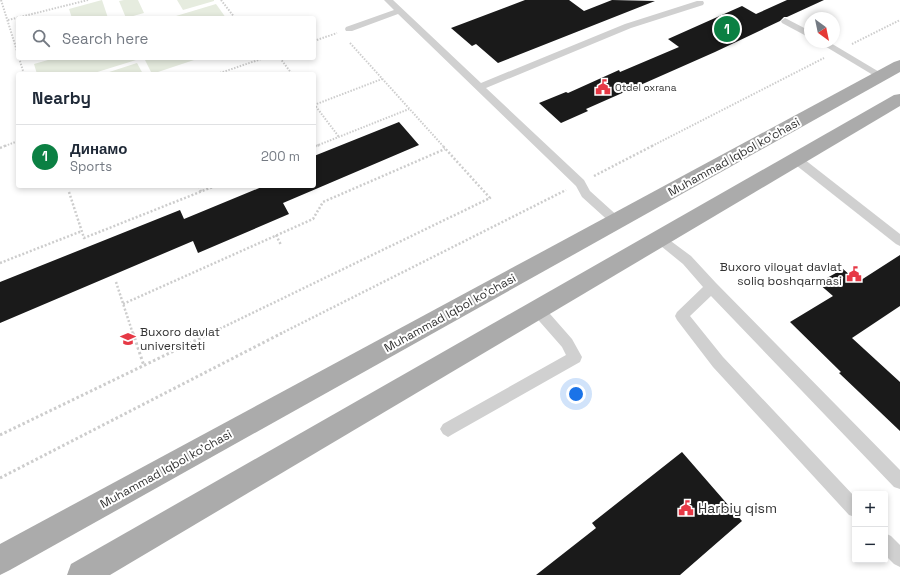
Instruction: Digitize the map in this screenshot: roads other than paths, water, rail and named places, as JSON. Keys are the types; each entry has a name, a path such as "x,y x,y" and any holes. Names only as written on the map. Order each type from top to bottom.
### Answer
{"main road":[{"name":"Muhammad Iqbol ko'chasi","path":"0,560 900,65"},
{"path":"82,575 900,99"}],"lane":[{"path":"388,0 580,182 586,194 616,222"},
{"path":"479,87 628,26 700,3"},
{"path":"349,29 400,11"},
{"path":"786,21 804,32"},
{"path":"832,48 881,76"},
{"path":"796,159 900,241"},
{"path":"660,239 687,260 711,287 900,481"},
{"path":"711,287 682,316 718,362 852,506"},
{"path":"448,429 575,357 567,343 538,310"},
{"path":"888,545 900,558"}],"place":[{"name":"Динамо","path":"727,29"},
{"name":"Otdel oxrana","path":"603,87"},
{"name":"Buxoro viloyat davlat soliq boshqarmasi","path":"854,274"},
{"name":"Buxoro davlat universiteti","path":"128,339"},
{"name":"Harbiy qism","path":"686,508"}]}
